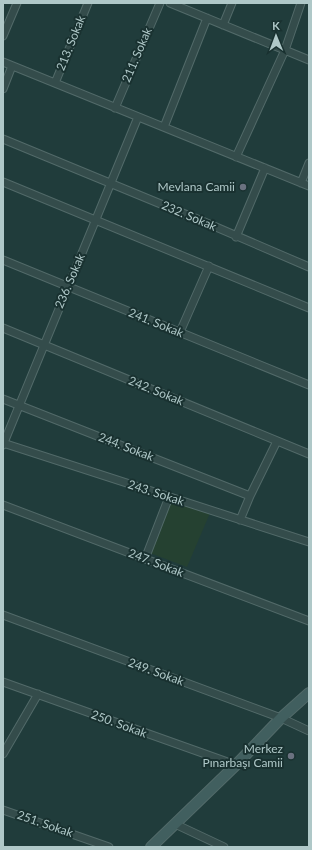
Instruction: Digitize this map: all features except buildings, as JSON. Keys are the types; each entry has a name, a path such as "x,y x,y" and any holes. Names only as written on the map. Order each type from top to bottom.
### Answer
{"main road":[{"path":"151,847 236,765 281,718 309,693"}],"street":[{"path":"3,36 17,3"},
{"name":"213. Sokak","path":"55,83 88,3"},
{"name":"211. Sokak","path":"115,108 160,3"},
{"path":"170,3 309,60"},
{"path":"223,25 232,3"},
{"path":"236,157 285,50 301,3"},
{"path":"164,127 208,18"},
{"path":"3,62 309,186"},
{"path":"3,89 12,66"},
{"name":"236. Sokak","path":"3,444 138,117"},
{"name":"232. Sokak","path":"3,139 309,267"},
{"path":"301,183 309,163"},
{"path":"236,237 265,168"},
{"path":"3,182 309,308"},
{"name":"241. Sokak","path":"3,260 309,385"},
{"path":"180,332 209,266"},
{"name":"242. Sokak","path":"3,328 309,454"},
{"name":"244. Sokak","path":"3,399 250,496"},
{"path":"240,520 277,441"},
{"name":"243. Sokak","path":"3,444 309,542"},
{"path":"145,559 169,497"},
{"name":"247. Sokak","path":"3,505 309,621"},
{"name":"249. Sokak","path":"3,615 281,718 309,731"},
{"name":"250. Sokak","path":"3,682 236,765"},
{"path":"3,754 38,694"},
{"name":"251. Sokak","path":"3,810 109,847"},
{"path":"175,824 224,847"}],"green space":[{"path":"174,501 210,513 187,567 150,553 170,503"}],"place":[{"name":"Mevlana Camii","path":"243,187"},
{"name":"Merkez Pınarbaşı Camii","path":"291,756"}]}
